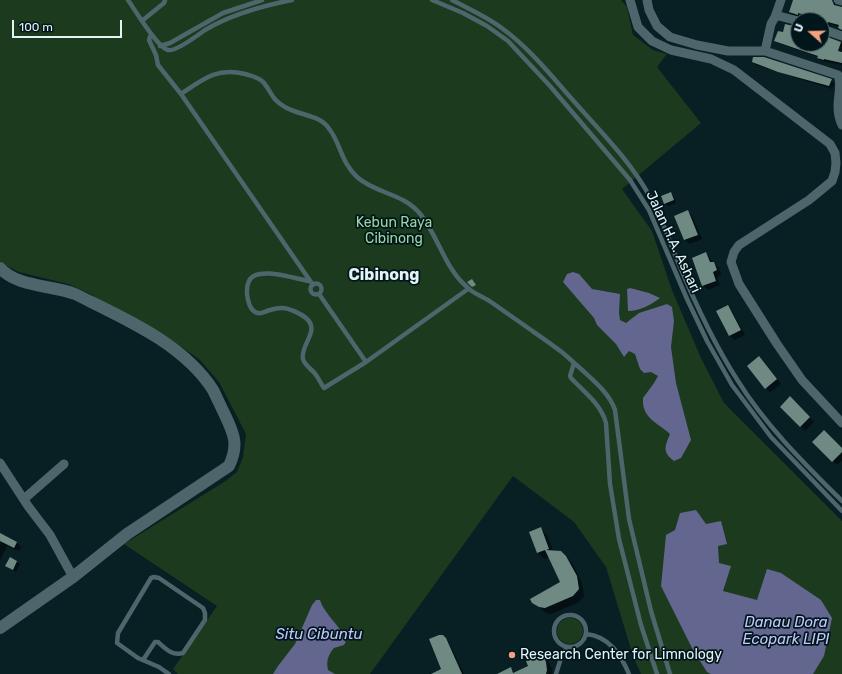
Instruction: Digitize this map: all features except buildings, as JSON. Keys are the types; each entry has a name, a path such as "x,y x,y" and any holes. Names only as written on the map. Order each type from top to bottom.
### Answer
{"street":[{"path":"630,0 638,28 652,41 671,50 711,59 734,70 830,144 839,155 832,181"},
{"path":"647,0 654,22 663,33 670,37 728,51 765,51 833,72 840,77 842,84 838,107 842,125"},
{"path":"765,51 771,24 779,17 781,0"},
{"path":"838,0 842,1"},
{"path":"779,17 790,19"},
{"path":"830,32 842,36"},
{"path":"842,173 810,200 739,246 734,252 731,262 739,284 777,344 802,380 842,423"},
{"path":"0,268 5,274 13,278 63,289 75,294 166,342 203,377 213,390 233,433 236,445 233,458 229,466 127,534 72,577 0,628"},
{"path":"0,463 50,535 72,577"},
{"path":"24,499 64,464"}],"lane":[{"path":"128,0 160,46 166,50 173,50 227,18 248,10 292,0"},
{"path":"142,20 164,3 165,0"},
{"path":"160,46 170,43 223,13 262,0"},
{"name":"Jalan H.A. Ashari","path":"432,0 463,13 487,26 508,41 587,128 630,180 644,202 686,299 732,385 772,437 842,510"},
{"name":"Jalan H.A. Ashari","path":"452,0 496,23 533,56 605,136 640,179 651,198 685,279 738,381 762,416 842,501"},
{"path":"151,34 149,40 156,55 158,65 181,94 258,204 311,283 311,293 316,295 319,294"},
{"path":"508,41 513,37"},
{"path":"181,94 200,81 216,73 226,71 242,73 260,80 275,101 288,109 324,123 334,136 347,164 357,177 376,188 403,199 412,205 420,214 437,240 447,262 468,289 488,300 564,353 608,396 615,410 629,519 650,611 670,674"},
{"path":"644,202 651,198"},
{"path":"319,294 321,289 320,285 271,273 252,276 249,281 247,291 251,308 255,312 260,313 282,308 307,319 311,324 311,330 303,353 303,360 317,376 324,388 366,362 468,289"},
{"path":"319,294 366,362"},
{"path":"700,325 706,322"},
{"path":"574,363 570,376 571,378 594,401 605,417 610,484 619,539 641,625 657,674"},
{"path":"772,437 776,432"},
{"path":"143,660 155,642 158,642 172,653 183,653 204,620 205,613 203,608 159,578 154,577 151,578 118,633 117,643 143,660 159,667 169,674"},
{"path":"574,615 580,618 585,624 586,634 584,640 579,644 574,647 567,647 558,641 554,631 558,621 563,616 574,615"},
{"path":"586,634 606,641 614,648 629,674"},
{"path":"556,674 561,658 567,647"}],"green space":[{"name":"Kebun Raya Cibinong","path":"0,0 621,0 627,7 633,35 653,50 667,54 657,67 701,123 622,189 652,231 672,290 701,358 724,403 842,521 842,674 641,674 633,656 606,567 574,522 513,476 370,674 178,674 173,669 217,606 124,544 224,482 237,472 243,457 246,434 219,382 199,359 178,345 90,294 68,284 19,272 0,261"},
{"path":"570,618 579,622 583,631 579,640 570,644 561,640 557,631 561,622"}],"water":[{"path":"573,272 579,274 592,289 620,294 620,320 626,323 639,313 667,304 672,307 674,321 671,347 676,383 691,440 681,458 674,461 670,458 666,452 666,445 670,434 648,416 644,407 643,398 658,376 651,372 644,373 640,369 635,354 629,351 624,357 616,344 597,325 594,318 563,282 567,274"},
{"path":"630,288 649,293 660,298 645,307 628,311 627,289"},
{"name":"Danau Dora Ecopark LIPI","path":"696,510 706,524 721,521 727,544 718,546 719,563 731,566 723,591 757,600 767,569 781,573 821,600 832,618 824,656 813,674 711,674 707,672 693,650 661,586 666,535 675,530 680,513"},
{"name":"Situ Cibuntu","path":"316,600 320,600 325,610 340,630 345,641 344,645 334,648 328,658 328,670 335,674 273,674 295,644 312,605"}],"place":[{"name":"Research Center for Limnology","path":"512,655"}],"district":[{"name":"Cibinong","path":"384,275"}]}
